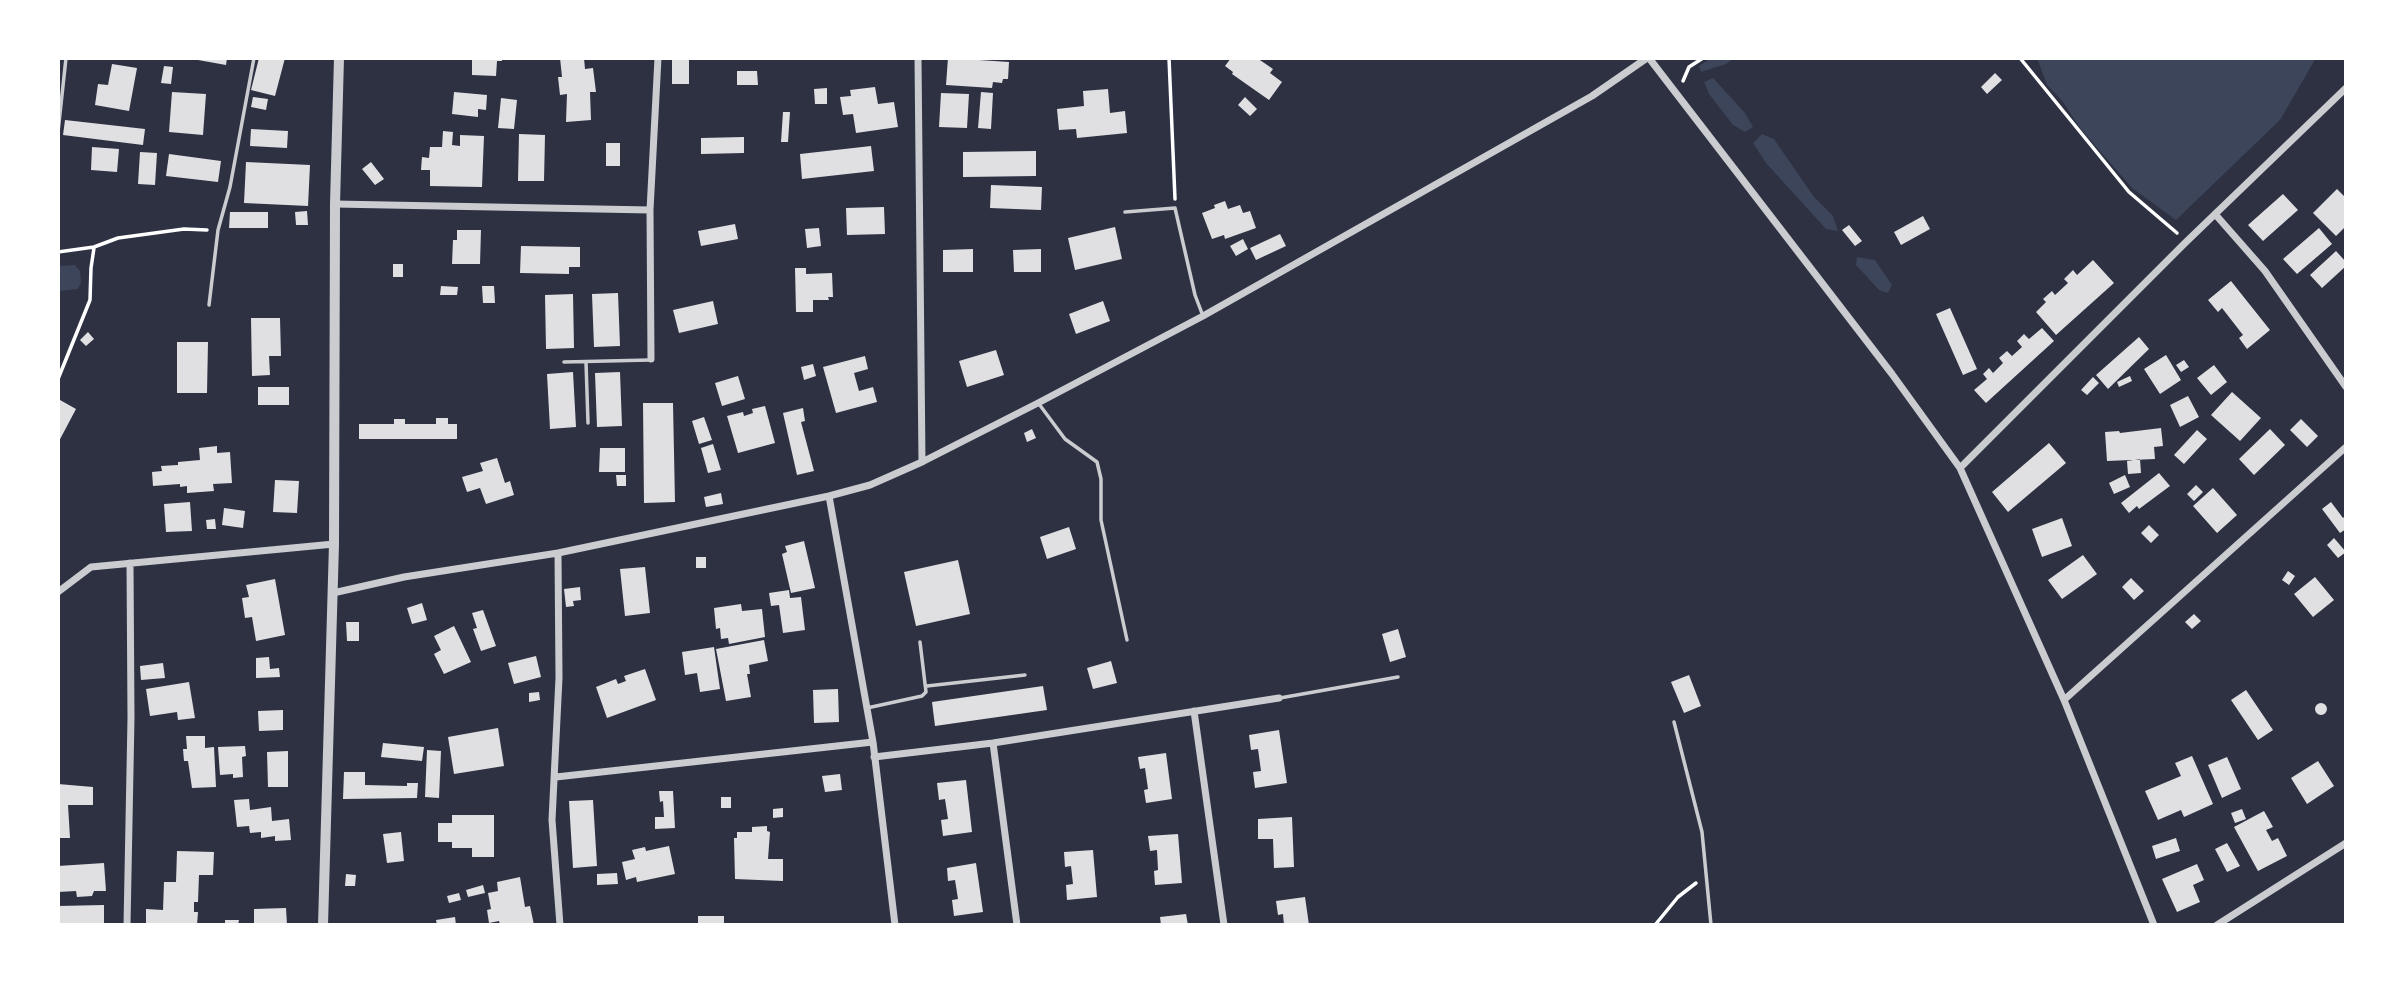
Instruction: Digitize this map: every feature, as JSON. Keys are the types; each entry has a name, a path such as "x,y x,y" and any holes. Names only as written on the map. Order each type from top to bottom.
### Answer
{"street":[{"path":"323,925 334,544 335,204 339,58"},
{"path":"651,359 650,210 658,58"},
{"path":"918,58 922,462"},
{"path":"333,593 404,577 558,553 870,485 922,462 1203,316 1592,96 1648,58 1677,92 1960,468 2064,700 2154,925"},
{"path":"1960,468 2185,243 2346,88"},
{"path":"335,204 650,210"},
{"path":"2215,214 2264,271 2346,387"},
{"path":"2339,377 2346,370"},
{"path":"2064,700 2346,447"},
{"path":"829,496 873,742 895,925"},
{"path":"58,592 91,567 334,544"},
{"path":"558,553 559,678 552,820 560,925"},
{"path":"127,925 131,718 130,563"},
{"path":"874,757 993,743 1279,698"},
{"path":"1194,711 1224,925"},
{"path":"556,777 873,742"},
{"path":"993,743 1017,925"},
{"path":"2217,925 2346,843"}],"lane":[{"path":"58,132 66,58"},
{"path":"209,305 218,230 230,187 254,58"},
{"path":"1125,212 1175,208 1195,295 1203,316"},
{"path":"564,362 651,359"},
{"path":"586,362 588,423"},
{"path":"1038,403 1065,439 1097,462 1101,479 1101,520 1127,640"},
{"path":"867,708 922,696 926,692 920,642"},
{"path":"927,686 1025,675"},
{"path":"1279,698 1398,677"},
{"path":"1674,722 1702,832 1711,925"}],"path":[{"path":"1169,58 1175,208"},
{"path":"1677,92 1689,66 1703,58"},
{"path":"2020,58 2129,192 2172,228 2185,243"},
{"path":"58,252 94,247 118,238 184,229 218,230"},
{"path":"58,379 90,300 94,247"},
{"path":"1655,925 1678,897 1706,875"}],"shaded area":[{"path":"1711,58 1734,58 1726,64 1701,72 1699,66"},
{"path":"2037,58 2316,58 2280,120 2176,220 2132,188 2080,128 2063,102 2047,85"},
{"path":"1713,78 1745,113 1753,127 1745,132 1733,125 1709,94 1704,82"},
{"path":"1762,134 1774,139 1814,197 1833,216 1838,231 1826,229 1766,163 1753,143"},
{"path":"1857,257 1875,260 1892,285 1888,293 1879,290 1856,265"},
{"path":"75,265 80,271 81,282 78,289 58,291 58,266"}],"building":[{"path":"198,58 227,58 226,65"},
{"path":"259,58 285,58 275,96 251,90"},
{"path":"472,58 502,58 502,61 497,61 496,76 472,75"},
{"path":"560,58 584,58 585,69 593,68 596,92 590,92 591,120 566,122 567,94 560,95 558,77 562,77"},
{"path":"672,58 689,58 689,84 672,84"},
{"path":"948,58 1009,62 1008,79 1003,79 1002,83 993,82 992,88 946,85"},
{"path":"1231,58 1257,58 1273,69 1270,73 1282,82 1269,100 1232,74 1225,66"},
{"path":"112,64 137,68 129,111 95,105 98,84 108,85"},
{"path":"164,66 173,67 171,84 161,83"},
{"path":"737,71 757,71 758,85 737,85"},
{"path":"1995,73 2002,80 1987,94 1981,87"},
{"path":"875,87 878,104 894,102 898,127 856,133 853,114 843,115 840,97 851,96 850,90"},
{"path":"827,88 827,104 815,104 814,89"},
{"path":"1108,89 1110,113 1125,111 1127,133 1077,138 1076,129 1059,130 1057,109 1084,106 1083,91"},
{"path":"172,92 206,94 203,135 169,132"},
{"path":"454,92 487,95 486,110 478,109 478,117 452,114"},
{"path":"981,92 993,93 991,129 978,128"},
{"path":"941,93 969,94 967,128 939,127"},
{"path":"253,97 268,99 266,110 251,107"},
{"path":"1245,97 1257,109 1250,116 1238,105"},
{"path":"501,98 517,100 514,129 498,128"},
{"path":"783,112 790,112 788,142 781,142"},
{"path":"65,120 145,129 143,145 63,135"},
{"path":"251,129 288,131 287,148 250,146"},
{"path":"443,131 453,132 452,145 460,146 460,135 484,136 482,187 430,186 430,170 421,170 422,157 429,158 430,147 442,147"},
{"path":"519,134 545,135 544,181 518,181"},
{"path":"744,137 744,153 701,154 701,138"},
{"path":"606,143 620,143 620,166 606,166"},
{"path":"871,146 874,171 802,179 800,154"},
{"path":"92,147 119,149 117,172 91,170"},
{"path":"1036,151 1036,176 963,177 963,152"},
{"path":"140,152 157,153 155,185 138,184"},
{"path":"169,154 221,161 218,182 166,176"},
{"path":"246,162 310,165 308,206 244,203"},
{"path":"371,162 384,179 375,185 362,169"},
{"path":"991,185 1042,187 1041,210 990,208"},
{"path":"2337,189 2346,198 2346,226 2336,236 2313,213"},
{"path":"2283,194 2298,210 2263,241 2248,225"},
{"path":"1225,201 1228,209 1240,205 1243,213 1250,211 1256,228 1225,239 1224,235 1212,239 1202,213"},
{"path":"884,207 885,234 847,235 846,208"},
{"path":"307,211 308,225 296,225 295,212"},
{"path":"230,212 268,212 268,228 229,228"},
{"path":"1923,216 1930,229 1901,245 1894,232"},
{"path":"735,224 738,239 701,246 698,231"},
{"path":"1849,225 1862,241 1855,246 1842,230"},
{"path":"1115,227 1122,259 1075,270 1068,238"},
{"path":"819,228 821,246 807,248 805,229"},
{"path":"2319,228 2332,244 2297,274 2283,259"},
{"path":"457,230 481,230 480,264 452,264 453,240 457,240"},
{"path":"1280,234 1286,246 1256,260 1250,248"},
{"path":"1243,239 1248,249 1236,256 1230,246"},
{"path":"521,246 580,247 580,267 569,267 569,274 520,273"},
{"path":"973,249 973,272 943,272 943,250"},
{"path":"1041,249 1041,272 1014,272 1013,250"},
{"path":"2336,251 2346,262 2346,266 2322,288 2310,275"},
{"path":"2093,260 2114,283 2056,335 2036,312 2046,302 2043,299 2052,291 2055,295 2068,283 2064,279 2073,270 2077,275"},
{"path":"393,264 403,264 403,277 393,277"},
{"path":"795,268 806,268 806,274 832,273 833,297 828,297 829,300 813,300 813,312 796,312"},
{"path":"2231,281 2270,330 2247,349 2239,338 2243,335 2222,308 2218,312 2208,300"},
{"path":"441,286 458,287 457,295 440,295"},
{"path":"482,286 494,286 495,303 483,303"},
{"path":"618,293 620,346 594,347 592,294"},
{"path":"573,294 574,348 546,349 545,295"},
{"path":"713,301 718,324 679,333 673,310"},
{"path":"1103,301 1110,321 1076,334 1069,314"},
{"path":"1950,308 1977,369 1963,375 1936,314"},
{"path":"251,318 280,318 281,356 269,356 270,375 252,376"},
{"path":"2042,328 2054,341 1986,403 1974,390 1987,379 1983,374 1989,368 1993,373 2003,363 1999,358 2007,351 2012,356 2022,347 2017,341 2024,334 2029,339"},
{"path":"88,332 94,339 86,346 80,340"},
{"path":"2139,337 2149,349 2108,389 2096,375"},
{"path":"177,342 208,342 207,393 177,393"},
{"path":"996,350 1004,375 967,387 959,361"},
{"path":"2166,355 2181,380 2160,394 2144,369"},
{"path":"865,356 868,369 854,373 859,391 873,387 877,402 836,413 823,367"},
{"path":"2184,360 2189,367 2181,372 2176,365"},
{"path":"813,364 816,376 804,380 801,367"},
{"path":"2214,365 2227,382 2211,395 2197,378"},
{"path":"573,372 576,427 550,429 547,374"},
{"path":"620,372 622,426 597,427 595,373"},
{"path":"738,376 745,399 722,406 715,383"},
{"path":"2130,376 2132,381 2119,387 2117,382"},
{"path":"2093,377 2099,383 2087,395 2081,390"},
{"path":"258,387 289,387 289,405 258,405"},
{"path":"2232,392 2261,418 2240,441 2211,415"},
{"path":"2188,396 2199,417 2180,427 2170,405"},
{"path":"60,400 76,409 58,443 58,403"},
{"path":"643,403 673,403 675,502 644,503"},
{"path":"765,406 775,443 738,453 727,416 743,412 744,416 753,413 752,409"},
{"path":"803,408 805,421 801,422 814,471 797,475 783,413"},
{"path":"704,417 712,440 699,444 692,421"},
{"path":"436,418 448,418 448,424 457,424 457,439 359,439 359,424 394,424 394,419 405,419 405,424 436,424"},
{"path":"2301,419 2318,436 2307,447 2290,430"},
{"path":"2161,428 2163,446 2154,447 2155,459 2107,461 2105,432"},
{"path":"1032,429 1036,438 1027,442 1024,433"},
{"path":"2270,429 2285,445 2254,475 2239,459"},
{"path":"2197,430 2207,439 2184,464 2174,455"},
{"path":"2049,443 2066,463 2008,512 1992,492"},
{"path":"713,444 721,470 708,473 701,448"},
{"path":"217,446 217,453 230,452 232,483 213,484 214,491 187,493 187,486 180,487 180,484 153,486 152,472 162,471 161,466 200,460 199,448"},
{"path":"600,448 625,448 625,472 599,472"},
{"path":"497,458 505,483 510,481 514,495 486,504 480,488 467,492 462,477 483,471 480,463"},
{"path":"2140,459 2141,473 2128,474 2127,461"},
{"path":"2159,473 2170,486 2139,509 2137,506 2129,513 2121,503"},
{"path":"616,475 626,475 626,486 617,486"},
{"path":"2125,475 2130,487 2114,494 2109,483"},
{"path":"275,480 299,481 297,513 273,512"},
{"path":"2196,485 2203,492 2194,501 2187,494"},
{"path":"2213,488 2237,515 2217,533 2193,506"},
{"path":"721,493 723,504 706,507 704,497"},
{"path":"190,502 192,531 166,532 164,504"},
{"path":"2331,502 2343,518 2346,515 2346,529 2340,533 2322,509"},
{"path":"224,508 245,511 243,528 222,525"},
{"path":"2062,518 2072,546 2042,557 2032,529"},
{"path":"215,519 216,529 207,529 206,520"},
{"path":"2149,525 2159,535 2151,543 2141,533"},
{"path":"1069,527 1076,549 1047,559 1040,537"},
{"path":"2334,538 2346,552 2338,558 2327,545"},
{"path":"804,541 815,588 791,593 782,554 787,552 785,546"},
{"path":"2083,555 2097,574 2062,599 2048,580"},
{"path":"696,557 706,557 706,568 696,568"},
{"path":"958,560 970,614 916,626 904,572"},
{"path":"645,567 650,613 625,616 620,569"},
{"path":"2288,571 2295,576 2289,585 2282,580"},
{"path":"2315,577 2334,600 2313,617 2294,594"},
{"path":"2131,578 2144,591 2134,600 2122,587"},
{"path":"275,579 285,635 256,641 252,617 245,618 242,598 249,597 246,585"},
{"path":"580,587 581,600 573,601 574,606 566,607 564,589"},
{"path":"789,590 790,598 801,597 805,630 783,633 779,605 771,606 769,593"},
{"path":"422,603 427,620 412,624 407,608"},
{"path":"741,604 742,611 762,609 765,637 729,644 728,638 721,639 720,628 716,629 714,608"},
{"path":"483,610 496,646 481,651 473,629 477,628 472,613"},
{"path":"2194,614 2201,621 2192,629 2185,622"},
{"path":"346,622 359,622 359,641 347,641"},
{"path":"454,626 471,662 444,674 434,654 441,650 434,636"},
{"path":"1398,629 1406,657 1390,662 1382,634"},
{"path":"764,640 768,661 749,665 750,674 747,674 751,697 726,701 716,649"},
{"path":"714,647 720,689 700,692 697,673 685,675 682,652"},
{"path":"536,656 541,677 514,684 508,663"},
{"path":"269,657 270,669 279,668 280,677 256,678 256,658"},
{"path":"1111,661 1117,683 1093,689 1087,668"},
{"path":"163,663 165,678 141,680 140,666"},
{"path":"645,669 656,700 607,718 596,687 616,679 618,684 626,681 624,676"},
{"path":"1689,675 1701,706 1684,713 1671,682"},
{"path":"189,682 195,718 178,720 177,712 150,716 146,689"},
{"path":"1043,686 1047,710 935,726 932,702"},
{"path":"838,689 839,722 814,723 813,690"},
{"path":"2246,690 2273,730 2258,740 2231,700"},
{"path":"539,692 540,700 529,702 529,693"},
{"path":"2321,703 2327,709 2321,715 2315,709"},
{"path":"283,710 283,730 259,731 258,711"},
{"path":"498,728 504,766 454,774 448,737"},
{"path":"1279,730 1287,783 1255,788 1253,772 1261,771 1258,749 1251,750 1249,735"},
{"path":"186,736 205,736 205,748 214,747 216,787 192,788 188,761 184,761"},
{"path":"383,743 424,747 422,761 381,757"},
{"path":"245,746 246,756 242,757 243,777 233,778 233,774 220,775 218,747"},
{"path":"427,750 441,751 439,798 425,797"},
{"path":"288,751 288,787 268,787 267,752"},
{"path":"1166,753 1172,799 1146,803 1144,790 1148,789 1145,768 1140,769 1138,757"},
{"path":"2192,756 2213,804 2184,817 2181,810 2158,820 2145,791 2181,776 2175,763"},
{"path":"2227,757 2241,789 2222,798 2208,765"},
{"path":"2318,761 2334,786 2307,804 2291,778"},
{"path":"344,772 365,772 365,785 407,786 407,783 418,783 417,798 343,799"},
{"path":"840,774 842,790 825,792 822,776"},
{"path":"966,780 972,832 943,836 941,820 948,819 945,799 939,800 937,783"},
{"path":"58,784 93,787 93,805 68,805 70,838 58,838"},
{"path":"659,791 673,791 675,828 655,829 655,817 664,817"},
{"path":"721,797 731,797 731,808 721,808"},
{"path":"249,799 250,810 271,807 272,821 289,819 291,840 275,841 275,836 261,838 261,832 250,833 249,826 237,827 234,800"},
{"path":"593,800 597,866 573,868 569,801"},
{"path":"783,808 783,817 773,818 773,809"},
{"path":"2242,809 2246,819 2235,823 2231,813"},
{"path":"2264,811 2273,827 2266,830 2272,841 2278,838 2287,856 2258,871 2234,827"},
{"path":"452,815 494,815 494,857 472,857 472,848 452,848 452,842 438,842 438,823 452,823"},
{"path":"1292,817 1294,867 1274,868 1273,839 1258,839 1258,819"},
{"path":"767,826 767,831 770,832 768,859 783,859 783,881 735,879 734,838 737,838 737,832 752,832 752,827"},
{"path":"401,832 404,861 387,863 383,834"},
{"path":"1178,834 1182,883 1155,885 1154,871 1158,870 1157,850 1150,851 1148,836"},
{"path":"2176,838 2180,851 2156,859 2152,846"},
{"path":"2227,843 2240,866 2227,872 2215,849"},
{"path":"669,846 675,874 637,882 636,877 626,880 622,862 635,859 632,850 645,847 646,851"},
{"path":"1093,850 1097,897 1067,900 1066,885 1073,884 1071,866 1065,867 1064,852"},
{"path":"177,851 214,852 213,875 199,875 198,902 194,902 194,912 198,912 197,925 146,925 146,909 163,910 164,882 176,882"},
{"path":"104,863 106,891 94,891 92,896 77,897 76,891 58,892 58,866"},
{"path":"976,863 983,912 954,916 952,900 958,899 955,880 948,881 947,868"},
{"path":"2197,864 2204,880 2193,885 2200,902 2177,912 2162,879"},
{"path":"617,873 618,884 597,885 597,874"},
{"path":"346,874 356,875 355,886 345,886"},
{"path":"520,877 525,907 530,906 534,925 500,925 499,921 489,923 487,910 491,909 488,893 498,891 497,882"},
{"path":"483,885 485,893 468,897 466,890"},
{"path":"459,893 461,900 449,903 447,896"},
{"path":"1305,897 1309,925 1284,925 1283,914 1278,915 1276,901"},
{"path":"104,905 104,925 58,925 58,906"},
{"path":"286,908 287,925 254,925 254,909"},
{"path":"1186,914 1188,925 1161,925 1160,917"},
{"path":"698,916 724,916 724,925 698,925"},
{"path":"455,917 456,925 437,925 436,920"},
{"path":"225,920 239,920 238,925 225,925"}]}
